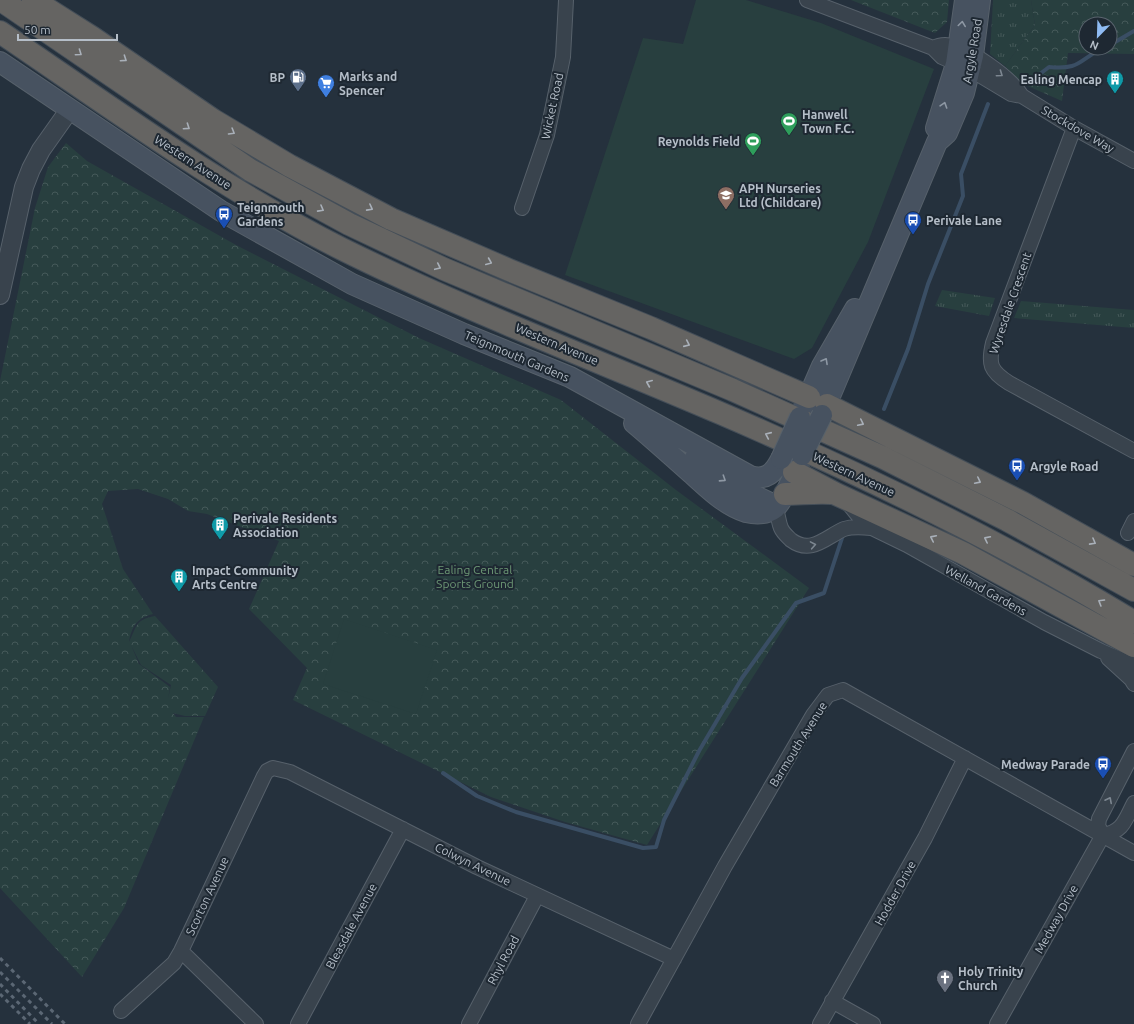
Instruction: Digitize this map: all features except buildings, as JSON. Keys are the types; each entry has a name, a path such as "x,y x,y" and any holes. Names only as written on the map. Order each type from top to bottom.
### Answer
{"highway":[{"name":"Western Avenue","path":"1,0 250,170 349,224 444,269 733,390 882,457 1007,520 1134,590"},
{"path":"33,0 105,46 213,120 256,146 391,219 509,270 652,328 1023,503 1134,565"},
{"name":"Western Avenue","path":"0,32 136,126 235,190 340,247 431,291 722,414 873,482 995,544 1134,622"},
{"path":"788,466 836,494 963,553 1134,646"},
{"path":"780,501 806,492 836,494"}],"main road":[{"name":"Argyle Road","path":"780,501 788,466 892,245 937,142 947,134 964,93 964,0"},
{"name":"Argyle Road","path":"965,60 980,0"},
{"name":"Teignmouth Gardens","path":"0,62 220,211 352,284 464,334 570,377 600,394"},
{"path":"600,394 750,476 765,478 788,466"},
{"path":"600,394 715,494 730,504 754,514 761,514 780,501"},
{"path":"648,421 732,486 770,503 780,501"}],"street":[{"name":"Wicket Road","path":"522,208 547,135 562,57 566,0"},
{"path":"807,0 933,48 946,45 965,60"},
{"name":"Stockdove Way","path":"965,60 1015,85 1022,96 1074,128 1134,161"},
{"path":"0,295 24,187 30,169 40,150 70,109"},
{"name":"Wyresdale Crescent","path":"1074,128 993,343 990,356 991,363 993,370 1008,383 1134,451"},
{"name":"Welland Gardens","path":"836,494 851,505 860,518 872,528 907,545 1044,622 1101,651"},
{"name":"Welland Gardens","path":"780,501 781,528 787,537 795,543 804,546 822,543 845,529 856,527 872,528"},
{"path":"1101,651 1134,665"},
{"path":"1101,651 1131,679 1134,684"},
{"name":"Barmouth Avenue","path":"638,1024 725,866 814,715 828,696 843,690 1134,853"},
{"path":"1134,751 1099,819 1098,826 1103,835 1113,834 1120,830 1134,803"},
{"name":"Hodder Drive","path":"820,1024 925,838 965,758"},
{"name":"Colwyn Avenue","path":"273,768 290,772 537,896 674,959"},
{"name":"Scorton Avenue","path":"121,1010 142,994 174,963 264,776 267,771 273,768"},
{"name":"Bleasdale Avenue","path":"298,1024 403,829"},
{"name":"Medway Drive","path":"997,1024 1103,835"},
{"name":"Rhyl Road","path":"469,1024 537,896"},
{"path":"181,951 256,1024"},
{"path":"832,1001 873,1024"}],"green space":[{"name":"Reynolds Field","path":"696,0 746,0 821,23 934,69 868,242 812,348 794,359 565,275 643,38 683,44"},
{"path":"851,0 949,0 947,22 935,33"},
{"path":"993,0 1031,0 1035,25 1005,66 990,54"},
{"path":"1031,0 1134,0 1134,54 1118,54 1118,16 1078,16 1078,53 1068,53 1062,101 1023,84 1005,66 1035,25"},
{"name":"Ealing Central Sports Ground","path":"66,143 87,161 236,245 419,338 561,400 676,490 809,588 647,845 565,822 491,797 293,700 307,668 249,609 279,541 207,514 188,511 168,499 138,489 108,491 102,504 123,569 153,614 139,620 132,631 129,642 135,628 140,622 155,616 218,687 205,716 185,716 173,713 176,717 204,717 124,908 82,977 0,888 0,381 35,208 48,167","holes":["131,645 141,665 171,685 168,699 170,687 139,664"]},
{"path":"942,290 995,298 989,316 935,306"},
{"path":"1021,301 1134,310 1134,328 1014,318"},
{"path":"344,619 437,650 416,714 323,684"}],"waterway":[{"path":"1118,40 1134,31"},
{"path":"1036,77 1049,67 1067,67 1079,63 1089,56"},
{"path":"884,409 908,349 928,284 963,196 961,174 988,104"},
{"path":"443,773 477,796 516,812 643,848 656,847 664,820 699,751 742,678 796,603 824,593 843,535"}],"railway":[{"path":"0,958 65,1024"},
{"path":"0,972 52,1024"},
{"path":"0,984 39,1024"},
{"path":"0,994 30,1024"}],"place":[{"name":"BP","path":"298,92"},
{"name":"Ealing Mencap","path":"1115,94"},
{"name":"Marks and Spencer","path":"326,98"},
{"name":"Hanwell Town F.C.","path":"789,136"},
{"name":"Reynolds Field","path":"753,156"},
{"name":"APH Nurseries Ltd (Childcare)","path":"726,210"},
{"name":"Teignmouth Gardens","path":"224,229"},
{"name":"Perivale Lane","path":"913,235"},
{"name":"Argyle Road","path":"1017,481"},
{"name":"Perivale Residents Association","path":"220,540"},
{"name":"Impact Community Arts Centre","path":"179,592"},
{"name":"Medway Parade","path":"1103,779"},
{"name":"Holy Trinity Church","path":"945,993"}]}
